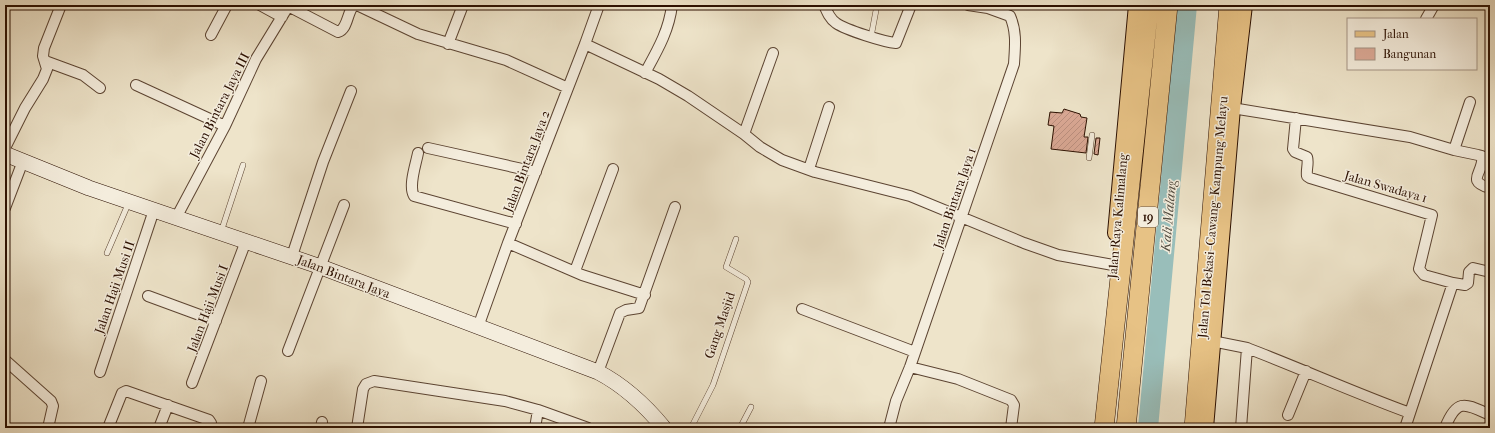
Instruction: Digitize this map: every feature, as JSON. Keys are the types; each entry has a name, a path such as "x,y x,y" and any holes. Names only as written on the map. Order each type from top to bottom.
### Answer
{"highway":[{"path":"1104,428 1149,5"},
{"name":"19","path":"1126,428 1168,5"},
{"name":"Jalan Tol Bekasi–Cawang–Kampung Melayu","path":"1194,428 1229,5"}],"main road":[{"name":"Jalan Raya Kalimalang","path":"1097,428 1137,5"},
{"path":"1205,428 1232,108 1244,5"}],"street":[{"path":"5,148 24,108 43,79 47,69 43,56 46,42 61,5"},
{"path":"211,35 227,5"},
{"path":"260,5 282,17"},
{"path":"289,5 338,32 343,28 352,8 354,6 358,6 418,34 506,60 568,88"},
{"name":"Jalan Bintara Jaya III","path":"176,218 225,126 256,59 289,5"},
{"path":"448,44 463,5"},
{"name":"Jalan Bintara Jaya 2","path":"478,327 508,243 599,5"},
{"path":"645,73 665,37 672,5"},
{"path":"824,5 829,16 837,24 871,37 896,42 911,5"},
{"name":"Jalan Bintara Jaya 1","path":"889,428 896,401 910,367 961,217 1002,104 1014,64 1014,24 1010,16 1000,11 974,5"},
{"path":"1427,18 1434,5"},
{"path":"585,44 688,96 744,134 760,147 782,160 808,169 910,196 1058,255 1113,265"},
{"path":"744,134 773,54"},
{"path":"45,61 83,75 100,88"},
{"path":"136,85 225,126"},
{"path":"292,256 322,162 351,91"},
{"path":"1454,150 1470,102"},
{"path":"808,169 829,106"},
{"path":"1232,108 1410,137 1454,150 1482,156 1482,165 1477,175 1478,182 1481,186 1490,188"},
{"name":"Jalan Swadaya 1","path":"1296,118 1293,149 1295,152 1307,157 1307,176 1431,213 1433,218 1419,269 1424,275 1453,283"},
{"path":"428,148 536,172"},
{"path":"418,153 412,192 414,196 516,224"},
{"name":"Jalan Bintara Jaya","path":"5,154 129,202 292,256 598,372 614,380 638,398 661,427"},
{"path":"5,208 23,162"},
{"path":"575,271 613,169"},
{"path":"288,351 344,205"},
{"path":"598,372 620,313 626,310 639,308 645,295 674,206"},
{"name":"Jalan Haji Musi II","path":"100,372 154,210"},
{"name":"Jalan Haji Musi I","path":"192,383 246,241"},
{"path":"508,243 575,271 582,276 645,295"},
{"path":"1405,428 1453,283 1465,285 1468,283 1472,268 1490,272"},
{"path":"148,296 216,321"},
{"path":"802,309 915,352"},
{"path":"1212,341 1247,348 1306,371 1351,391 1410,413"},
{"path":"1241,428 1247,348"},
{"path":"5,360 51,402 53,406 48,428"},
{"path":"910,367 958,379 1011,400 1014,405 1011,428"},
{"path":"1288,415 1306,371"},
{"path":"248,428 262,381"},
{"path":"357,428 363,389 369,381 475,395 538,410 588,428"},
{"path":"108,428 122,393 126,391 209,420 211,423 210,428"},
{"path":"159,428 168,405"},
{"path":"1445,428 1457,407 1462,405 1468,405 1490,415"},
{"path":"535,428 538,410"}],"lane":[{"path":"871,37 877,5"},
{"path":"1089,158 1092,135"},
{"path":"221,233 243,165"},
{"path":"107,253 129,202"},
{"name":"Gang Masjid","path":"691,428 713,385 748,282 746,279 726,267 736,239"},
{"path":"740,428 751,407"}],"building":[{"path":"1064,109 1080,114 1081,117 1087,118 1084,137 1088,137 1086,153 1051,149 1054,126 1048,125 1050,112 1062,113"},
{"path":"1096,138 1100,138 1098,155 1094,154"}],"waterway":[{"name":"Kali Malang","path":"1148,428 1187,5"}]}
